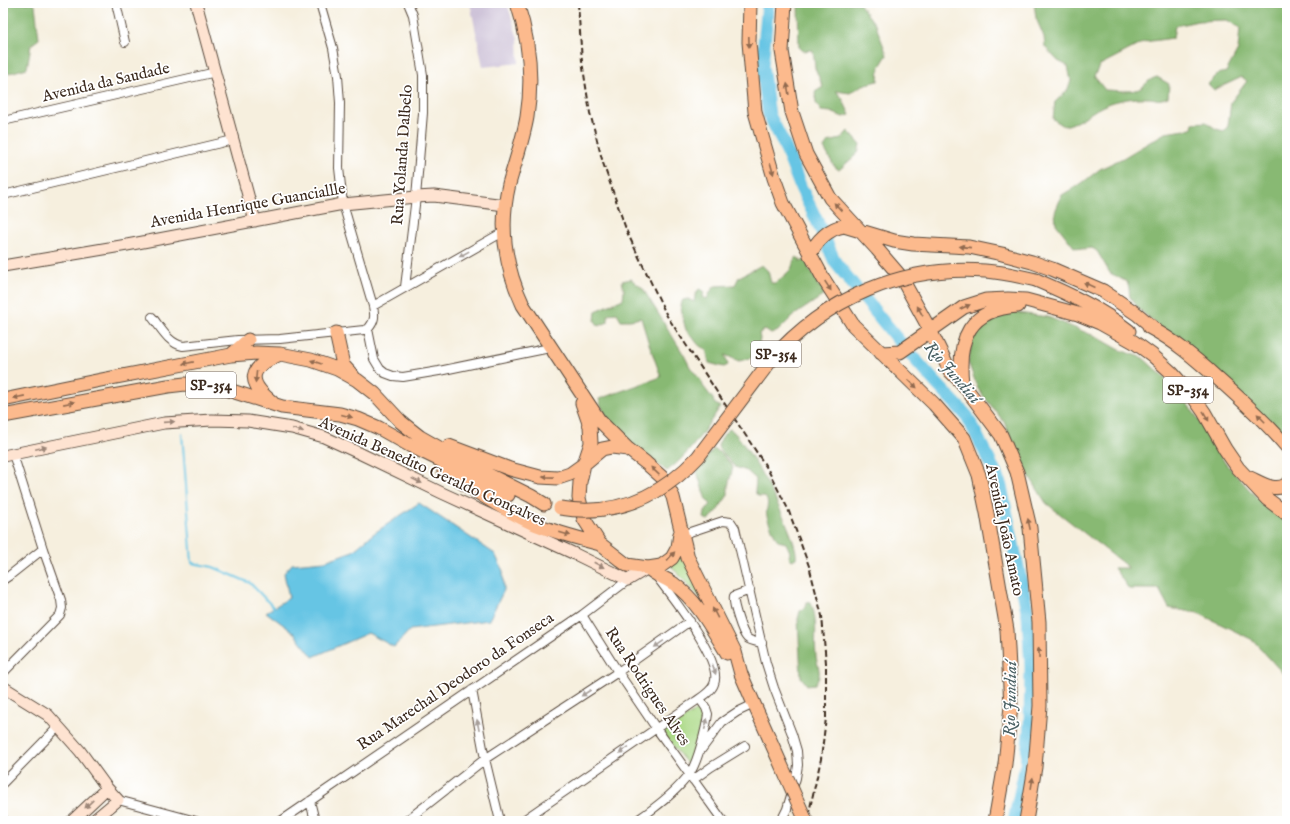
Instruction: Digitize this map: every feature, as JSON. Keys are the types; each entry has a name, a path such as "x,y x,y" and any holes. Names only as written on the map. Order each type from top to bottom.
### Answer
{"main road":[{"path":"513,3 521,37 525,73 521,117 498,235 501,256 509,287 516,305 525,322 548,348"},
{"path":"517,3 529,52 530,90 527,117 503,204 504,236 507,258 515,288 548,348 599,420 628,449 664,479 673,497 688,558 735,652 741,674 806,821"},
{"name":"Avenida João Amato","path":"750,3 749,42 755,112 774,178 783,203 823,278 853,325 934,404 964,438 979,475 1007,630 1011,706 1005,764 996,821"},
{"name":"Avenida João Amato","path":"785,3 782,51 792,112 806,154 830,198 901,278 926,334 950,371 962,383 1000,435 1017,472 1030,528 1039,622 1040,706 1035,767 1026,821"},
{"path":"810,255 817,241 837,227 844,226 894,241 913,244 970,247 1032,262 1103,291 1137,314 1156,330"},
{"name":"SP-354","path":"3,416 148,389 185,384 216,386 290,408 340,414 358,419 515,498 528,502 577,510 612,508 627,505 659,491 685,471 698,457 782,347 807,325 833,307 865,290 913,275 951,270 986,271 1036,280 1063,292 1115,321 1142,342 1176,373 1204,412 1225,450 1245,476 1267,499 1287,514"},
{"name":"SP-354","path":"1063,292 1082,294 1156,330 1200,362 1240,398 1283,442"},
{"path":"881,353 900,352 964,307 986,300 1026,300 1078,314 1100,322 1134,342 1152,355 1172,373 1189,392"},
{"path":"962,383 960,366 962,347 970,327 988,312 1006,307 1041,305"},
{"path":"336,333 343,365 356,380"},
{"path":"231,355 248,340"},
{"name":"SP-354","path":"3,400 231,355 262,353 280,354 311,360 337,369 356,380 375,394 401,422 420,437 471,466 544,504"},
{"path":"275,404 261,393 255,385 254,375 258,366 280,354"},
{"path":"566,374 583,404 590,426 591,443 580,482 579,498 584,519 600,544 627,565 651,571 674,583 689,597 703,615 741,674"},
{"path":"384,403 422,430 452,448 510,469 540,477 558,478 570,474 602,449 612,447 628,449"},
{"path":"1283,442 1287,453"},
{"path":"410,446 434,464 525,519 559,533 600,544"},
{"path":"1245,476 1274,488 1280,488 1287,484"},
{"path":"651,571 672,558 678,548 681,534"}],"street":[{"path":"116,3 125,42"},
{"path":"196,3 216,72 255,221"},
{"path":"320,3 333,48 338,76 340,103 339,168 343,204 373,306 375,319 368,329 374,359 380,369 385,373 403,377 548,348"},
{"name":"Rua Yolanda Dalbelo","path":"404,287 416,197 423,113 423,75 413,15 408,3"},
{"name":"Avenida da Saudade","path":"3,121 216,72"},
{"path":"3,195 233,140"},
{"name":"Avenida Henrique Guanciallle","path":"3,266 343,204 434,196 503,204"},
{"path":"373,306 404,287 498,235"},
{"path":"152,317 170,340 184,346 238,340 280,339 368,329"},
{"name":"Avenida Benedito Geraldo Gonçalves","path":"8,455 164,423 212,420 248,421 292,428 324,437 360,453 628,580"},
{"path":"3,674 60,615 62,608 61,600 43,549 8,455"},
{"path":"681,534 723,521 732,522 735,528 766,663 797,751 798,766 796,778 787,809 781,821"},
{"path":"3,580 43,549"},
{"path":"522,821 700,699 712,689 716,677 714,667 698,633 651,571"},
{"name":"Rua Marechal Deodoro da Fonseca","path":"282,821 582,615 628,580 651,571"},
{"path":"750,590 736,594 734,596 734,603 745,634 751,640 762,643"},
{"name":"Rua Rodrigues Alves","path":"582,615 656,728 723,821"},
{"path":"406,821 485,759 618,672 690,621"},
{"path":"3,687 48,715 80,751 107,788 118,800 176,819 196,821"},
{"path":"472,690 485,759 500,821"},
{"path":"691,777 708,714 700,699"},
{"path":"697,756 722,722 737,712 754,704"},
{"path":"3,783 59,726"},
{"path":"636,821 691,777 745,746"},
{"path":"72,821 107,788"},
{"path":"93,821 118,800"},
{"path":"310,801 315,821"}],"shaded area":[{"path":"470,3 507,3 518,39 519,63 483,67"}],"green space":[{"path":"3,3 31,3 35,5 39,39 31,45 27,68 3,75"},
{"path":"798,3 859,3 876,26 887,55 879,68 878,81 863,85 850,93 836,91 842,98 850,115 843,117 831,112 821,111 816,103 815,92 823,87 815,68 813,50 803,51 799,47"},
{"path":"1034,3 1287,3 1287,440 1139,309 1130,297 1127,282 1110,273 1097,251 1092,248 1082,249 1074,247 1056,224 1055,212 1062,195 1082,183 1100,169 1123,158 1165,133 1192,129 1193,123 1206,122 1216,129 1224,131 1228,126 1231,102 1247,81 1242,77 1214,90 1208,84 1218,74 1226,72 1238,50 1240,28 1227,20 1198,21 1175,26 1173,38 1144,42 1100,65 1094,76 1105,90 1138,90 1149,80 1157,77 1169,84 1168,97 1159,100 1151,98 1138,98 1116,101 1076,122 1064,126 1053,119 1055,102 1067,91 1071,81 1068,66 1058,61 1045,47 1044,37 1036,18"},
{"path":"848,131 860,144 858,153 839,170 834,166 824,148 828,142 841,139"},
{"path":"796,257 800,259 800,262 805,260 808,263 809,269 816,276 818,286 822,287 824,295 793,316 778,331 771,334 765,330 759,333 760,339 757,352 752,354 751,358 739,361 725,355 728,365 724,367 709,363 706,349 699,346 686,330 680,305 683,300 688,299 694,302 695,296 699,289 704,291 703,297 707,299 715,286 735,285 739,277 762,265 768,271 771,283 776,283 791,269"},
{"path":"631,279 643,289 690,367 702,382 714,403 720,407 689,450 667,471 627,440 617,430 603,410 599,399 661,377 641,318 621,320 617,313 608,314 608,322 599,326 595,321 596,311 623,299 624,290 622,281"},
{"path":"1011,312 1048,317 1097,337 1120,350 1143,358 1175,387 1205,428 1225,463 1259,500 1287,522 1287,678 1253,640 1198,613 1169,608 1159,589 1129,589 1114,568 1129,568 1046,503 1020,461 1004,422 978,389 968,362 973,337 988,320"},
{"path":"730,429 738,436 748,450 781,512 795,548 796,558 792,560 789,557 790,552 786,543 778,541 770,525 767,513 768,503 766,498 763,496 758,496 755,492 756,479 747,471 735,467 719,449 718,445 726,432"},
{"path":"714,449 721,453 733,467 728,486 728,495 715,514 708,520 704,518 705,512 711,504 706,500 697,472 704,460"},
{"path":"683,549 709,607 670,565"},
{"path":"810,601 813,608 816,629 816,657 819,668 819,678 815,684 807,685 801,677 798,619 800,611 806,606 807,602"},
{"path":"701,707 705,714 689,766 662,733"}],"water":[{"path":"419,503 495,554 503,571 504,590 489,620 410,630 394,647 368,633 313,657 293,632 266,612 289,598 284,573 292,564 325,561 353,551 373,534"}],"waterway":[{"name":"Rio Jundiaí","path":"768,3 762,66 769,115 783,142 801,188 835,262 898,340 967,416 1000,482 1028,615 1031,668 1030,725 1026,765 1014,821"},
{"path":"182,433 192,563 213,567 250,583 275,609"}],"railway":[{"path":"578,3 582,61 590,113 603,163 627,232 667,316 767,468 788,509 809,566 822,616 826,663 826,718 821,759 807,821"}]}
